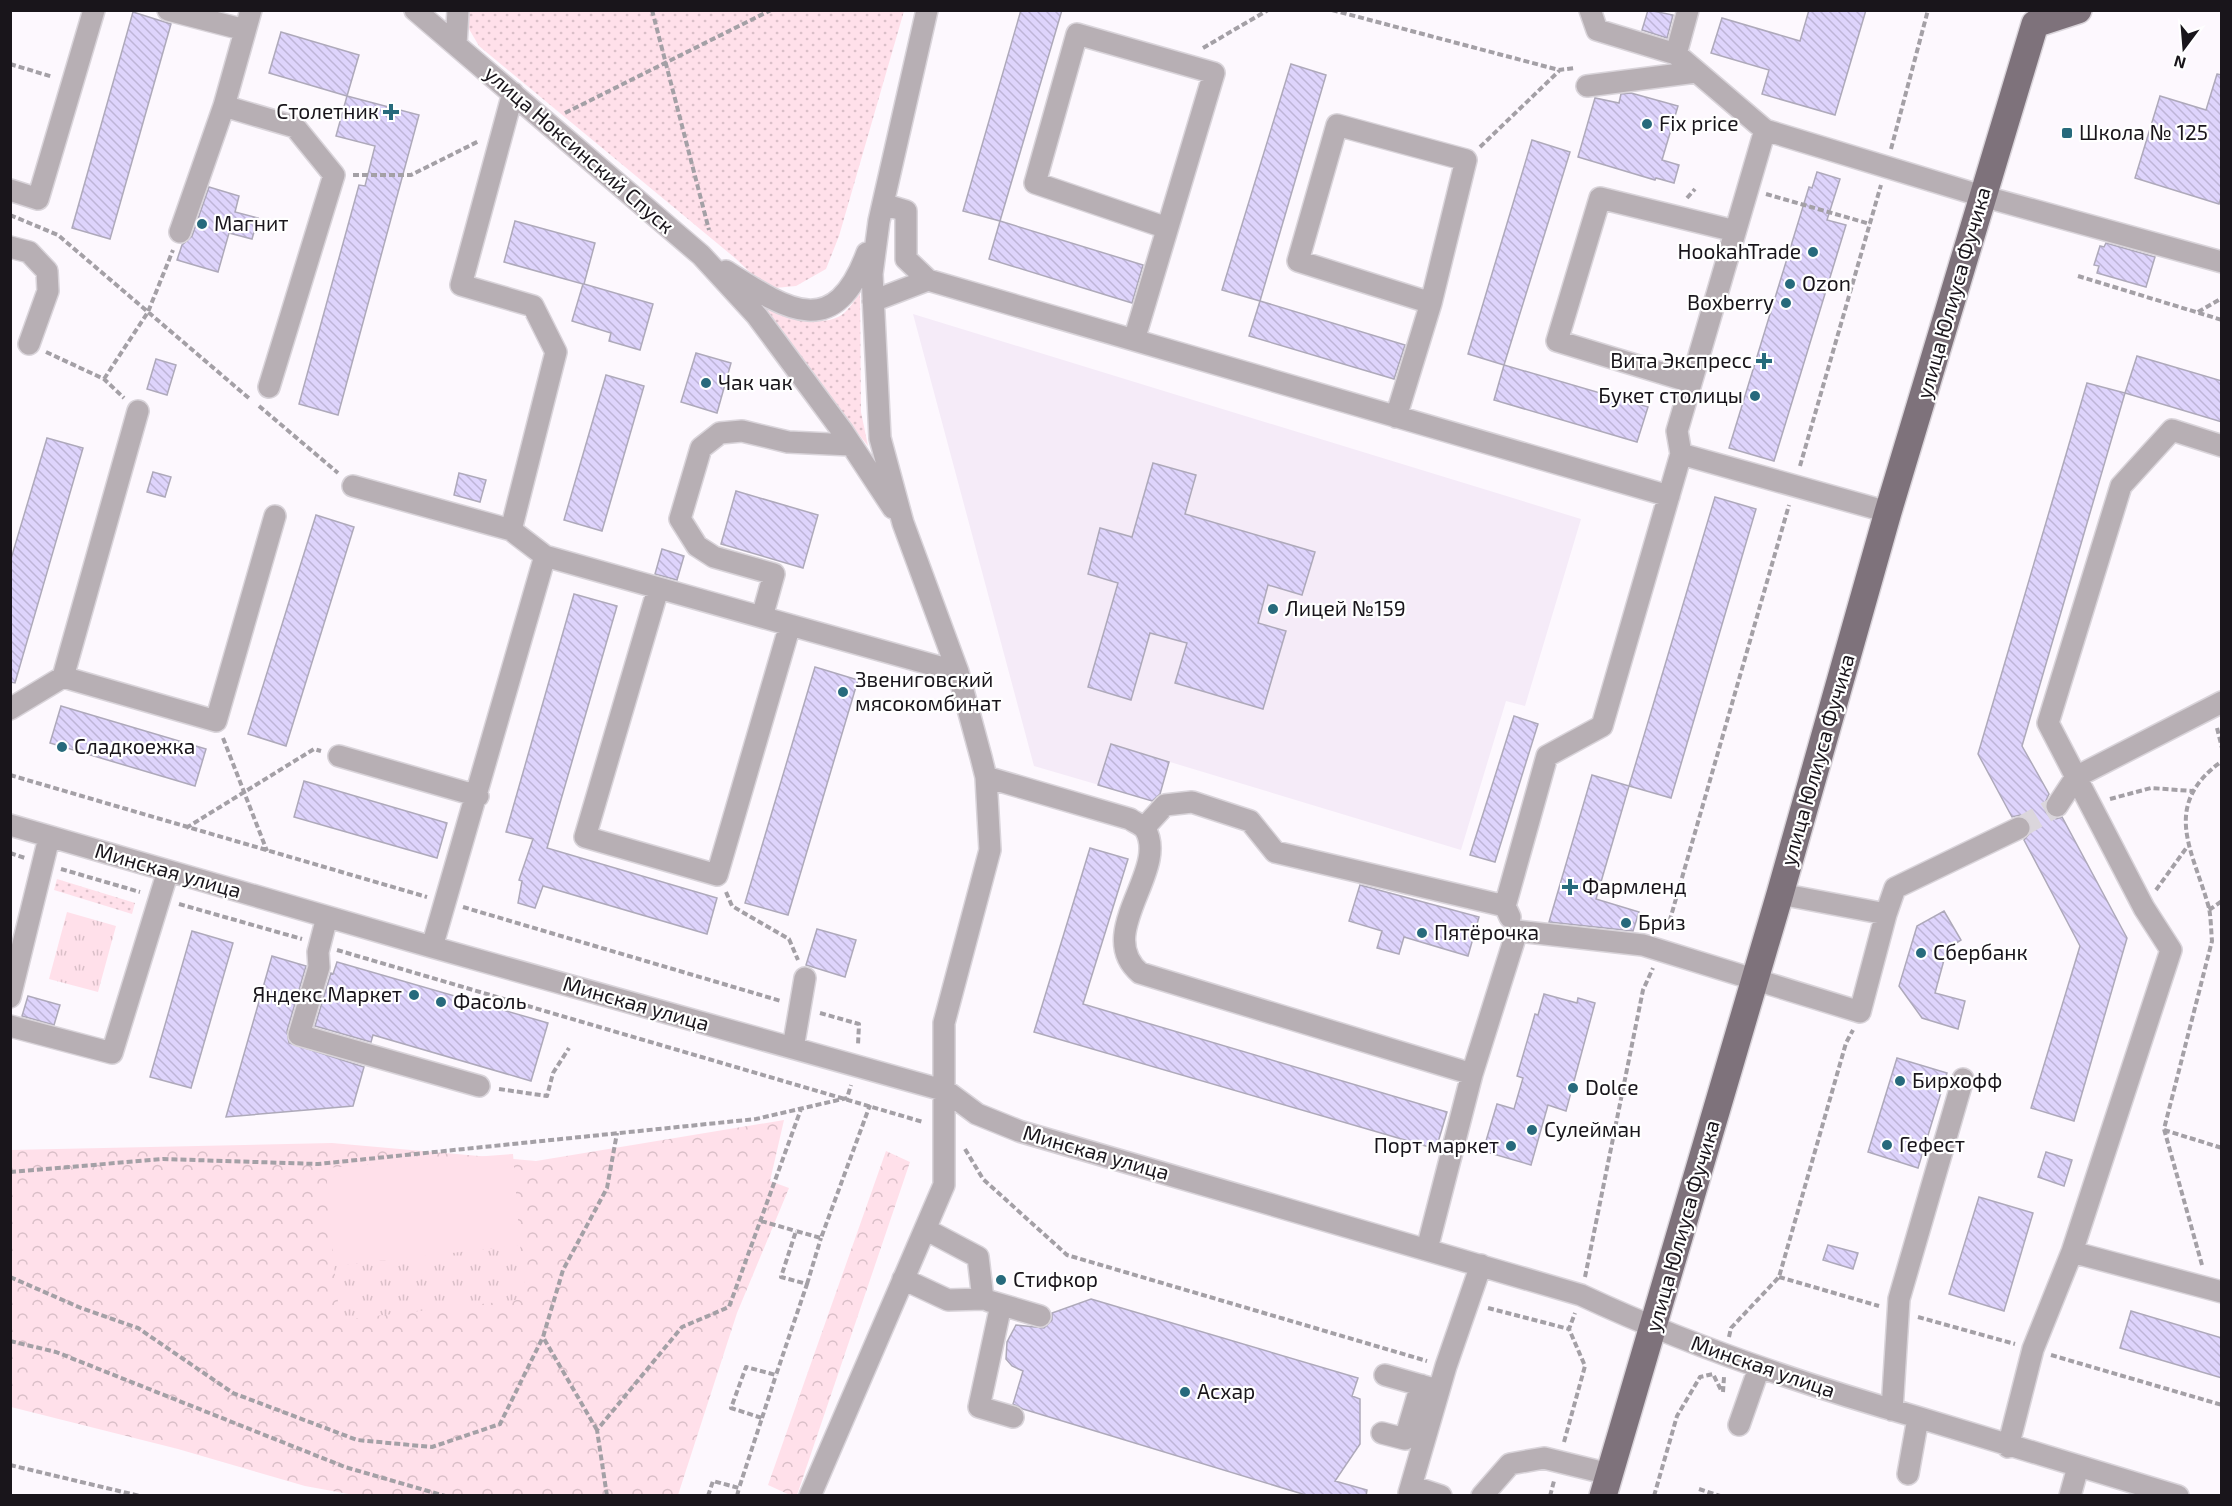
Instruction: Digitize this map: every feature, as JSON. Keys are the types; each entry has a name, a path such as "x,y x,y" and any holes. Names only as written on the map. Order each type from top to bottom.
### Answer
{"main road":[{"name":"улица Юлиуса Фучика","path":"1606,1485 1780,894 1888,512 1983,196 2030,17 2078,10"}],"street":[{"path":"10,190 38,199 94,10"},
{"path":"168,10 248,20 224,106 180,232"},
{"name":"улица Ноксинский Спуск","path":"415,10 701,255 757,316 851,445 903,523"},
{"path":"456,45 458,10"},
{"name":"улица Ноксинский Спуск","path":"810,1496 944,1185 946,1091 944,1023 990,850 986,777 958,672 903,523 880,438 872,274 881,213 927,10"},
{"path":"1590,10 1597,30 1676,54 1765,130 1983,196 2222,262"},
{"path":"1676,54 1688,10"},
{"path":"1134,340 1214,74 1077,34 1035,183 1167,228"},
{"path":"1584,77 1696,72"},
{"path":"511,530 556,352 533,306 461,285 513,93"},
{"path":"224,106 295,127 334,175 269,387"},
{"path":"1396,417 1431,303 1466,160 1336,125 1298,261 1431,303"},
{"path":"1427,1249 1472,1074 1517,931 1505,906 1547,756 1602,726 1681,454 1677,431 1765,130"},
{"path":"1691,382 1557,341 1600,198 1735,231"},
{"path":"881,213 906,211 906,259 928,279 1669,496"},
{"name":"улица Ноксинский Спуск","path":"701,255 771,300 795,310 815,311 840,301 859,277 881,213"},
{"path":"10,247 29,252 47,270 48,291 29,344"},
{"path":"873,301 928,279"},
{"path":"10,709 63,677 138,411"},
{"path":"2007,1447 2033,1349 2072,1252 2171,950 2144,908 2048,723 2121,486 2172,430 2222,446"},
{"path":"762,617 774,574 714,557 697,546 680,519 701,448 720,433 733,431 788,442 851,445"},
{"path":"1681,454 1888,512"},
{"path":"353,486 511,530 545,556 958,672"},
{"path":"63,677 216,721 275,516"},
{"path":"432,947 478,796 545,556"},
{"path":"658,589 585,837 717,874 790,625"},
{"path":"2056,806 2076,777 2222,702"},
{"path":"339,756 478,796"},
{"path":"986,777 1130,819 1144,828 1151,848 1122,943 1128,963 1140,974 1472,1074"},
{"path":"1144,828 1164,805 1192,802 1250,820 1275,852 1505,906"},
{"name":"Минская улица","path":"10,825 793,1048 856,1068 946,1091 977,1114 1019,1131 1581,1295 1653,1329 1759,1368 2007,1447 2078,1467 2130,1489 2178,1496"},
{"path":"1517,931 1643,945 1860,1012 1895,888 2019,828"},
{"path":"10,997 50,838"},
{"path":"10,1026 112,1053 168,871"},
{"path":"1780,894 1886,914"},
{"path":"327,917 314,954 319,967 299,1035 479,1086"},
{"path":"793,1048 805,978"},
{"path":"1892,1410 1899,1299 1963,1079"},
{"path":"925,1229 978,1257 992,1302 979,1407 1013,1417"},
{"path":"2072,1252 2215,1290"},
{"path":"1382,1433 1405,1439 1430,1387 1446,1366 1481,1265"},
{"path":"903,1279 948,1300 992,1302 1040,1316"},
{"path":"1739,1425 1759,1368"},
{"path":"1385,1375 1430,1387"},
{"path":"1430,1387 1410,1490 1441,1496"},
{"path":"1908,1474 1918,1418"},
{"path":"1482,1496 1510,1464 1544,1458 1559,1462 1606,1485"},
{"path":"2070,1496 2078,1467"}],"path":[{"path":"652,10 709,230"},
{"path":"546,122 771,10"},
{"path":"1177,63 1268,10"},
{"path":"1332,10 1584,77"},
{"path":"1550,1496 1585,1366 1569,1329 1581,1295 1642,990 1661,950 1887,167 1928,10"},
{"path":"10,64 72,83"},
{"path":"1466,160 1559,70"},
{"path":"334,175 411,175 503,129"},
{"path":"1748,188 1870,224"},
{"path":"10,215 58,235 353,486"},
{"path":"104,379 148,312 180,232"},
{"path":"2078,276 2222,320"},
{"path":"2197,312 2222,298"},
{"path":"29,344 104,379 138,411"},
{"path":"216,721 267,852"},
{"path":"185,828 314,750 339,756"},
{"path":"2215,1290 2164,1129 2212,941 2209,910 2187,847 2186,819 2192,791 2201,776 2222,761"},
{"path":"10,776 859,1024 856,1068 847,1098"},
{"path":"2090,804 2151,788 2192,791"},
{"path":"2144,908 2187,847"},
{"path":"10,853 160,898 314,954 847,1098 945,1129 959,1139 983,1179 1067,1255 1446,1366"},
{"path":"717,874 732,906 789,939 805,978"},
{"path":"2209,910 2222,901"},
{"path":"1654,1496 1677,1416 1690,1392 1700,1377 1713,1374 1723,1392 1731,1328 1779,1276 1846,1043 1860,1012"},
{"path":"479,1086 547,1096 553,1073 569,1048"},
{"path":"10,1172 163,1159 318,1164 756,1119 847,1098"},
{"path":"737,1496 821,1238 870,1105"},
{"path":"597,1430 682,1327 729,1307 801,1108"},
{"path":"2164,1129 2222,1148"},
{"path":"10,1277 81,1308 138,1328 233,1393 357,1440 432,1447 500,1424 543,1337 563,1270 607,1188 617,1133"},
{"path":"761,1221 821,1238"},
{"path":"796,1231 781,1276 807,1284"},
{"path":"1779,1276 2222,1406"},
{"path":"1484,1307 1569,1329"},
{"path":"543,1337 597,1430 607,1496"},
{"path":"10,1341 56,1352 345,1467 445,1496"},
{"path":"762,1418 731,1408 746,1367 776,1376"},
{"path":"10,1465 140,1496"},
{"path":"708,1496 713,1481 739,1488"},
{"path":"1699,1489 1720,1496"}],"shaded area":[{"name":"Лицей №159","path":"913,314 1581,519 1525,706 1506,701 1461,850 1170,762 1157,802 1034,766"}],"green space":[{"path":"467,11 904,11 839,236 826,269 796,286 775,288 759,281 735,258 479,46 469,29"},
{"path":"860,293 861,412 868,446 755,302 796,317 818,321 838,317 844,313"},
{"path":"57,879 135,903 132,914 54,890"},
{"path":"67,912 116,926 98,992 49,979"},
{"path":"784,1120 770,1181 789,1188 737,1313 678,1495 354,1495 305,1486 178,1449 11,1407 10,1150 332,1143 536,1161"},
{"path":"886,1151 910,1162 797,1495 790,1495 768,1485"},
{"path":"513,1154 520,1245 334,1266 326,1168"},
{"path":"520,1245 526,1299 340,1320 334,1266"}],"building":[{"path":"1021,10 1062,10 1000,221 963,211"},
{"path":"1648,10 1673,15 1667,38 1642,30"},
{"path":"1809,10 1866,10 1835,115 1762,94 1769,70 1711,53 1722,18 1800,41"},
{"path":"133,12 171,24 110,239 72,228"},
{"path":"281,32 359,55 347,96 269,73"},
{"path":"1291,64 1326,75 1260,301 1222,290"},
{"path":"2217,74 2222,75 2222,194 2219,204 2135,178 2160,96 2206,110"},
{"path":"1631,93 1678,106 1662,160 1679,165 1674,183 1656,178 1655,180 1578,157 1595,98 1619,103 1621,94"},
{"path":"347,96 419,115 338,415 299,404 359,185 365,186 375,146 336,136"},
{"path":"1532,140 1570,152 1504,365 1468,354"},
{"path":"1817,172 1840,179 1827,220 1846,225 1774,461 1729,448 1809,187 1812,188"},
{"path":"209,187 239,196 235,212 258,218 252,239 229,233 218,272 177,260 182,245 192,236"},
{"path":"515,221 595,243 584,284 653,304 640,350 609,341 611,333 572,321 583,284 504,262"},
{"path":"1000,221 1143,265 1132,303 989,259"},
{"path":"2106,243 2155,257 2146,287 2097,273 2099,266 2094,265 2100,246 2104,247"},
{"path":"1260,301 1405,345 1394,379 1249,336"},
{"path":"696,353 731,363 717,413 681,402"},
{"path":"2137,356 2222,381 2222,422 2125,393"},
{"path":"156,359 176,365 167,395 147,389"},
{"path":"1504,365 1648,407 1637,442 1494,400"},
{"path":"606,375 644,386 602,531 564,520"},
{"path":"2087,383 2125,393 2022,746 2049,794 2044,805 2046,812 2056,819 2062,817 2127,938 2074,1121 2031,1108 2080,946 2024,840 2032,830 2030,822 2020,815 2012,817 1978,754"},
{"path":"47,438 83,448 15,683 10,682 10,562"},
{"path":"1153,463 1196,475 1185,514 1315,552 1302,595 1268,585 1258,623 1286,631 1263,709 1175,683 1187,643 1150,633 1131,700 1088,687 1118,583 1088,574 1100,528 1132,537"},
{"path":"153,472 171,477 165,497 147,492"},
{"path":"459,473 486,480 480,502 454,495"},
{"path":"736,491 818,515 803,568 721,544"},
{"path":"1715,497 1756,509 1671,798 1629,786"},
{"path":"316,515 354,527 286,746 248,734"},
{"path":"662,549 684,556 677,580 655,574"},
{"path":"574,594 617,606 547,848 717,898 707,934 543,886 535,908 518,903 522,881 519,880 533,839 506,832"},
{"path":"815,667 858,680 788,915 745,903"},
{"path":"61,706 206,749 195,786 50,743"},
{"path":"1514,716 1538,724 1495,862 1470,855"},
{"path":"1111,744 1169,762 1160,794 1152,801 1098,785"},
{"path":"1592,775 1629,786 1596,899 1639,912 1633,931 1549,922"},
{"path":"304,781 447,823 437,858 294,817"},
{"path":"1090,848 1128,859 1083,1004 1447,1112 1436,1149 1034,1032"},
{"path":"1360,885 1479,917 1468,956 1404,937 1399,954 1377,948 1382,931 1349,921"},
{"path":"1944,911 1961,940 1947,949 1935,993 1965,1001 1958,1029 1922,1018 1899,986 1917,926"},
{"path":"817,929 856,940 845,977 806,965"},
{"path":"192,931 233,943 191,1088 150,1077"},
{"path":"272,956 306,966 287,1031 289,1043 364,1067 353,1106 226,1117"},
{"path":"337,962 548,1023 531,1081 373,1035 371,1042 315,1026 331,973 333,974"},
{"path":"1544,994 1577,1003 1578,998 1595,1003 1566,1111 1548,1105 1531,1165 1483,1151 1497,1104 1514,1109 1523,1078 1517,1076 1535,1014 1538,1015"},
{"path":"28,996 60,1005 54,1025 22,1016"},
{"path":"1897,1058 1947,1073 1918,1168 1868,1152"},
{"path":"2046,1152 2072,1160 2064,1186 2038,1177"},
{"path":"1979,1197 2033,1213 2004,1311 1949,1294"},
{"path":"1828,1245 1858,1253 1853,1269 1823,1260"},
{"name":"Асхар","path":"1091,1299 1358,1378 1352,1396 1360,1399 1360,1444 1335,1481 1367,1490 1366,1496 1309,1496 1023,1409 1013,1404 1023,1371 1012,1366 1006,1359 1007,1342 1016,1325 1044,1328 1052,1320 1052,1313"},
{"path":"2131,1311 2222,1338 2222,1378 2120,1348"}],"tunnel":[{"path":"2019,828 2057,806"}],"place":[{"name":"Столетник","path":"391,112"},
{"name":"Fix price","path":"1647,124"},
{"name":"Школа № 125","path":"2067,133"},
{"name":"Магнит","path":"202,224"},
{"name":"HookahTrade","path":"1813,252"},
{"name":"Ozon","path":"1790,284"},
{"name":"Boxberry","path":"1786,303"},
{"name":"Вита Экспресс","path":"1764,361"},
{"name":"Чак чак","path":"706,383"},
{"name":"Букет столицы","path":"1755,396"},
{"name":"Лицей №159","path":"1273,609"},
{"name":"Звениговский мясокомбинат","path":"843,692"},
{"name":"Сладкоежка","path":"62,747"},
{"name":"Фармленд","path":"1570,887"},
{"name":"Бриз","path":"1626,923"},
{"name":"Пятёрочка","path":"1422,933"},
{"name":"Сбербанк","path":"1921,953"},
{"name":"Яндекс.Маркет","path":"414,995"},
{"name":"Фасоль","path":"441,1002"},
{"name":"Бирхофф","path":"1900,1081"},
{"name":"Dolce","path":"1573,1088"},
{"name":"Сулейман","path":"1532,1130"},
{"name":"Гефест","path":"1887,1145"},
{"name":"Порт маркет","path":"1511,1146"},
{"name":"Стифкор","path":"1001,1280"},
{"name":"Асхар","path":"1185,1392"}]}
